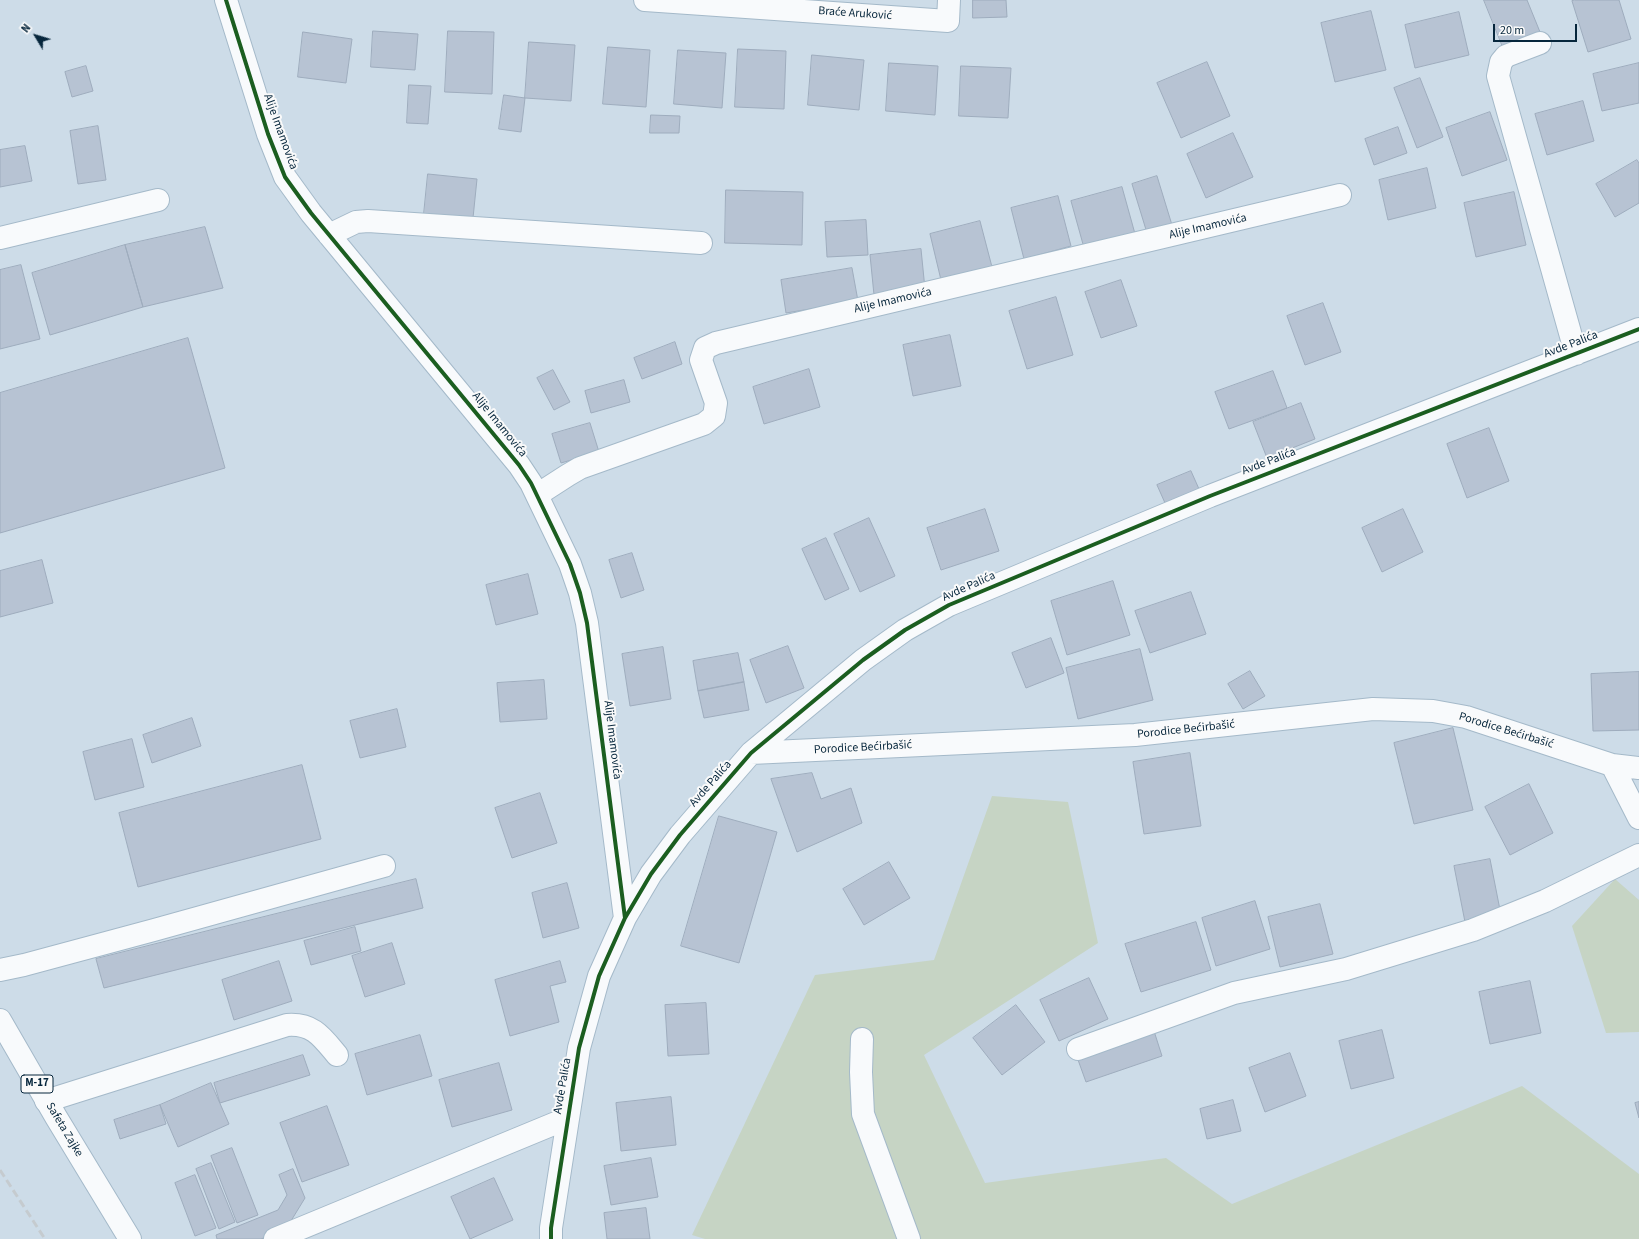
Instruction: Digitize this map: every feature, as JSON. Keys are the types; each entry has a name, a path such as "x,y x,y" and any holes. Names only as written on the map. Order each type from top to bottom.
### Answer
{"street":[{"name":"Alije Imamovića","path":"226,0 268,134 285,177 311,213 519,465 537,495 570,564 580,593 587,623 625,918"},
{"name":"Braće Aruković","path":"645,0 774,4 948,20 949,0"},
{"path":"1540,43 1506,56 1500,62 1498,76 1576,354"},
{"name":"Alije Imamovića","path":"537,495 568,474 580,468 704,424 714,416 716,403 701,360 705,348 716,343 1340,195"},
{"path":"0,238 158,200"},
{"path":"329,235 356,222 368,221 701,243"},
{"name":"Avde Palića","path":"551,1239 551,1228 580,1048 599,976 625,918 651,874 680,835 751,753 863,660 905,630 949,605 1210,496 1639,329"},
{"name":"Porodice Bećirbašić","path":"751,753 1135,735 1373,709 1433,711 1466,716 1612,765 1639,768"},
{"path":"1612,765 1639,818"},
{"path":"1078,1049 1234,993 1346,969 1473,930 1545,901 1639,855"},
{"path":"0,970 154,930 384,866"},
{"name":"Safeta Zajke","path":"0,1020 46,1101 130,1239"},
{"path":"46,1101 287,1025 300,1025 311,1028 321,1036 337,1055"},
{"path":"862,1039 861,1072 863,1114 909,1239"},
{"path":"275,1239 568,1118"}],"green space":[{"path":"992,796 1068,802 1098,943 924,1055 985,1183 1166,1158 1232,1204 1522,1086 1639,1174 1639,1239 705,1239 692,1235 815,975 934,960"},
{"path":"1615,879 1639,900 1639,1032 1606,1033 1572,926"}],"building":[{"path":"973,0 1006,0 1007,17 973,18"},
{"path":"1484,0 1527,0 1540,32 1503,47"},
{"path":"1619,0 1631,39 1588,52 1572,1"},
{"path":"1371,11 1386,70 1335,82 1321,23"},
{"path":"1459,12 1469,55 1415,68 1405,25"},
{"path":"373,31 418,34 415,70 371,67"},
{"path":"448,31 494,32 492,94 445,92"},
{"path":"303,32 352,39 346,83 298,77"},
{"path":"529,42 575,45 571,101 525,98"},
{"path":"608,47 650,50 646,107 603,104"},
{"path":"738,49 786,51 784,109 735,107"},
{"path":"678,50 726,53 722,108 674,104"},
{"path":"812,55 864,60 859,110 808,105"},
{"path":"1207,62 1230,116 1181,138 1157,83"},
{"path":"889,63 938,66 935,115 886,111"},
{"path":"1639,63 1639,103 1602,111 1593,74"},
{"path":"86,66 93,91 72,97 65,72"},
{"path":"961,66 1011,68 1008,118 959,116"},
{"path":"1420,78 1443,137 1417,148 1394,88"},
{"path":"409,85 431,86 428,124 407,123"},
{"path":"504,95 525,98 521,132 499,129"},
{"path":"1583,101 1594,141 1547,155 1535,114"},
{"path":"1490,112 1507,160 1462,176 1446,128"},
{"path":"651,115 680,116 679,133 650,133"},
{"path":"98,126 106,180 78,184 70,131"},
{"path":"1398,127 1407,153 1374,165 1365,139"},
{"path":"1233,133 1253,177 1206,198 1187,154"},
{"path":"25,146 32,181 0,187 0,150"},
{"path":"1637,160 1639,163 1639,203 1615,217 1596,184"},
{"path":"1427,168 1436,208 1388,220 1379,180"},
{"path":"428,174 477,179 473,218 424,214"},
{"path":"1157,176 1172,225 1147,233 1132,184"},
{"path":"1122,187 1137,241 1086,255 1071,201"},
{"path":"726,190 803,192 802,245 725,243"},
{"path":"1514,192 1526,245 1476,257 1464,203"},
{"path":"1058,196 1071,246 1024,259 1011,208"},
{"path":"866,220 868,255 827,257 825,222"},
{"path":"980,221 992,267 941,280 930,234"},
{"path":"205,227 223,288 143,307 125,245"},
{"path":"125,245 143,307 50,335 32,273"},
{"path":"921,249 925,289 874,295 870,255"},
{"path":"21,265 40,339 0,349 0,270"},
{"path":"852,268 858,301 786,313 781,280"},
{"path":"1121,280 1137,326 1101,338 1085,292"},
{"path":"1056,297 1073,355 1027,369 1009,311"},
{"path":"1323,303 1341,352 1305,365 1287,316"},
{"path":"950,335 961,386 913,396 903,345"},
{"path":"188,338 225,468 0,533 0,393"},
{"path":"675,342 682,364 642,379 634,358"},
{"path":"809,369 820,407 764,424 753,387"},
{"path":"553,370 570,402 554,410 537,378"},
{"path":"1273,371 1287,408 1229,429 1215,392"},
{"path":"624,380 630,402 591,413 585,391"},
{"path":"1301,403 1315,439 1267,458 1253,422"},
{"path":"590,423 599,452 561,463 552,434"},
{"path":"1489,428 1509,481 1467,498 1447,444"},
{"path":"1191,471 1199,489 1165,503 1157,485"},
{"path":"985,509 999,551 941,570 927,528"},
{"path":"1403,509 1423,552 1382,572 1362,528"},
{"path":"869,518 895,576 860,592 834,534"},
{"path":"826,538 849,589 825,600 802,549"},
{"path":"632,553 644,590 621,598 609,560"},
{"path":"42,560 53,603 0,617 0,571"},
{"path":"528,574 538,614 496,625 486,585"},
{"path":"1113,581 1130,635 1067,655 1051,601"},
{"path":"1191,592 1206,634 1150,653 1135,611"},
{"path":"1051,638 1064,673 1026,688 1012,653"},
{"path":"788,646 804,688 766,703 750,660"},
{"path":"663,647 671,699 630,706 622,654"},
{"path":"1140,649 1153,700 1078,719 1066,668"},
{"path":"738,653 744,682 698,691 693,661"},
{"path":"1250,671 1265,696 1243,709 1228,684"},
{"path":"1639,672 1639,730 1593,731 1591,674"},
{"path":"544,680 547,719 500,722 497,683"},
{"path":"744,682 749,710 704,718 698,691"},
{"path":"397,709 406,747 360,758 350,721"},
{"path":"192,718 201,746 152,763 143,735"},
{"path":"1453,728 1473,810 1414,824 1394,743"},
{"path":"132,739 144,787 95,800 83,752"},
{"path":"1190,753 1201,826 1144,834 1133,762"},
{"path":"302,765 321,839 138,887 119,813"},
{"path":"812,773 821,799 851,788 862,823 797,852 771,779"},
{"path":"1529,784 1553,833 1510,855 1485,807"},
{"path":"540,793 557,843 512,858 495,808"},
{"path":"719,816 777,832 739,963 681,946"},
{"path":"1490,859 1501,915 1465,922 1454,866"},
{"path":"889,862 910,898 864,925 843,889"},
{"path":"416,879 423,908 104,988 96,959"},
{"path":"567,883 579,928 543,938 532,893"},
{"path":"1255,901 1270,949 1216,966 1202,918"},
{"path":"1320,904 1333,954 1280,967 1268,917"},
{"path":"1196,922 1211,970 1141,992 1125,944"},
{"path":"355,927 361,951 311,965 304,941"},
{"path":"392,943 405,984 365,997 352,956"},
{"path":"279,961 292,1001 234,1020 222,980"},
{"path":"560,961 566,982 550,986 559,1022 510,1036 495,980"},
{"path":"1089,978 1108,1019 1059,1041 1040,1000"},
{"path":"1530,981 1541,1033 1490,1044 1479,992"},
{"path":"706,1003 709,1054 668,1056 665,1005"},
{"path":"1016,1005 1045,1042 1002,1075 973,1038"},
{"path":"1382,1030 1394,1078 1351,1089 1339,1041"},
{"path":"1154,1031 1162,1056 1086,1082 1077,1057"},
{"path":"420,1035 432,1076 367,1095 355,1054"},
{"path":"1290,1053 1306,1096 1265,1112 1249,1068"},
{"path":"303,1055 310,1075 220,1103 214,1083"},
{"path":"499,1063 512,1110 452,1127 439,1080"},
{"path":"211,1083 229,1124 178,1147 160,1105"},
{"path":"671,1097 676,1145 621,1151 616,1103"},
{"path":"1233,1100 1241,1131 1207,1139 1200,1109"},
{"path":"1639,1102 1639,1118 1635,1103"},
{"path":"160,1105 166,1124 120,1139 114,1120"},
{"path":"327,1106 349,1165 302,1182 280,1123"},
{"path":"232,1148 258,1215 237,1223 211,1156"},
{"path":"651,1158 658,1197 611,1205 604,1166"},
{"path":"211,1163 235,1222 219,1229 196,1169"},
{"path":"293,1169 305,1198 286,1229 261,1239 217,1239 216,1235 278,1210 287,1195 279,1175"},
{"path":"195,1175 216,1228 195,1236 175,1183"},
{"path":"494,1178 513,1220 470,1239 451,1197"},
{"path":"646,1208 650,1239 607,1239 604,1213"}],"railway":[{"path":"0,1170 45,1239"}],"cycle path":[{"path":"226,0 268,134 285,177 311,213 519,465 531,483 570,564 580,593 587,623 625,918"},
{"path":"551,1239 551,1228 579,1048 599,976 625,918 651,874 680,835 751,753 863,660 905,630 949,605 1210,496 1639,329"}]}
